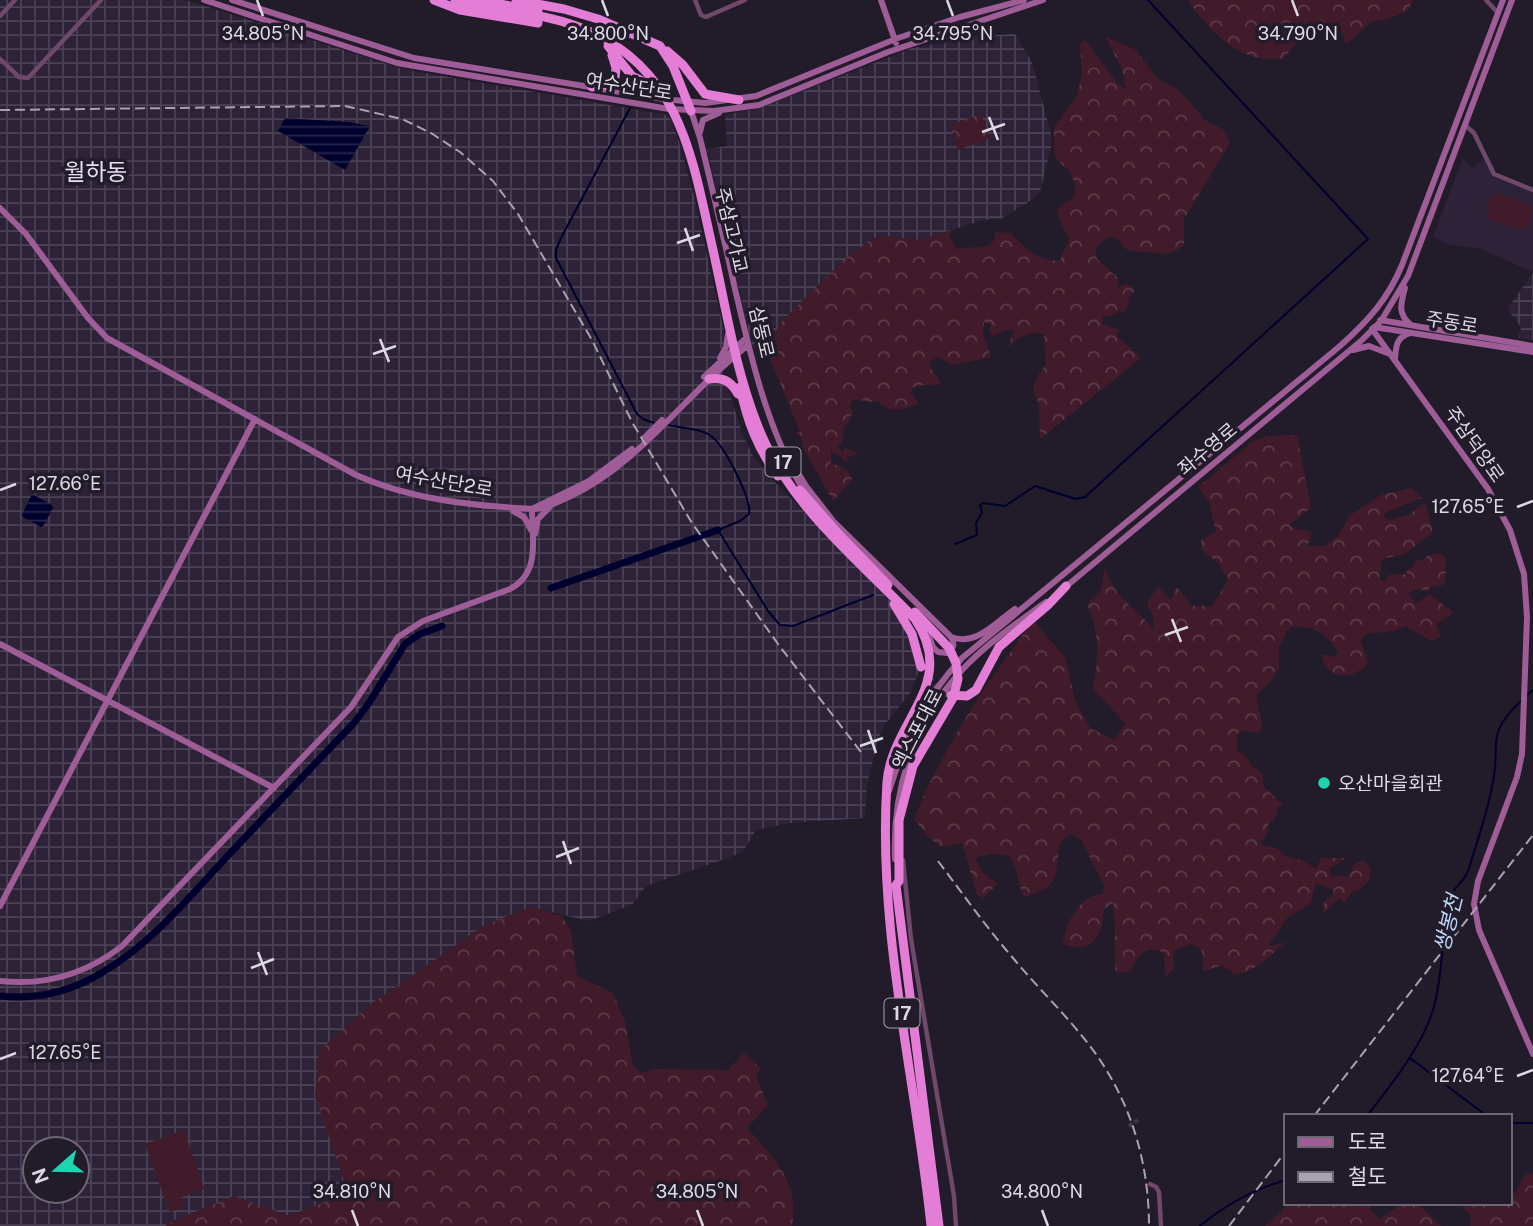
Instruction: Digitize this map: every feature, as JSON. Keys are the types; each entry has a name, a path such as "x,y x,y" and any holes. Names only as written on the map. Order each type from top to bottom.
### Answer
{"highway":[{"path":"434,0 460,10 570,29 596,39 613,50 632,76 653,86 663,99"},
{"name":"17","path":"455,0 555,20 588,31 620,48 655,76"},
{"name":"17","path":"478,0 554,14 594,27 624,44 655,76"},
{"path":"516,0 598,19 660,46 677,58 705,94 739,100"},
{"path":"592,87 610,83 617,71 610,52 596,39"},
{"path":"660,46 670,61 689,107"},
{"name":"주삼고가교","path":"655,76 677,105 690,134 719,250 744,363 749,400"},
{"path":"733,354 749,400"},
{"path":"707,377 730,382 749,400"},
{"name":"엑스포대로","path":"749,400 777,452 820,520 951,652 958,673 956,692 913,766 900,820 900,880 909,1001 936,1225"},
{"name":"엑스포대로","path":"749,400 757,424 781,472 873,579 915,619 928,647 931,672 926,691 894,752 887,778 884,826 892,930 927,1198 936,1225"},
{"path":"873,579 905,620 914,639 921,667"},
{"path":"950,694 961,697 974,692 1002,644 1066,586"},
{"path":"925,1226 927,1198"}],"street":[{"path":"0,16 15,0"},
{"path":"0,59 19,77 28,78 101,0"},
{"name":"여수산단로","path":"204,0 397,63 669,109 739,100 769,91 960,16 1024,0"},
{"name":"여수산단로","path":"232,0 414,58 723,111 759,105 899,48 1043,0"},
{"path":"695,0 701,15 706,17 745,0"},
{"path":"883,0 899,48"},
{"path":"1486,0 1498,13"},
{"name":"좌수영로","path":"886,799 909,734 940,684 974,647 1373,315 1388,295 1402,265 1503,0"},
{"name":"좌수영로","path":"900,880 896,810 907,761 924,723 940,697 963,669 990,644 1066,586 1348,352 1381,321 1408,276 1512,0"},
{"name":"삼동로","path":"663,99 675,121 696,190 733,354"},
{"name":"삼동로","path":"689,107 700,138 747,346 777,436"},
{"path":"700,138 703,120 723,111"},
{"path":"1466,126 1474,133 1494,174 1533,190"},
{"name":"여수산단2로","path":"0,208 26,234 104,336 356,475 432,499 505,508 532,509 552,505 588,487 624,462 707,377"},
{"path":"1408,276 1400,307 1403,317 1412,326"},
{"name":"주동로","path":"1373,315 1381,321 1533,346"},
{"name":"주동로","path":"1367,322 1374,329 1418,333 1533,352"},
{"name":"주삼덕양로","path":"1374,329 1488,489 1510,530 1526,583 1524,717 1520,767 1478,881 1475,911 1483,941 1533,1054"},
{"path":"1348,352 1369,346 1393,357 1400,338 1408,333 1418,333"},
{"path":"707,377 724,351 728,334"},
{"path":"533,547 532,509 601,474 631,450 733,354 746,338"},
{"path":"733,354 747,346"},
{"path":"0,906 255,419"},
{"path":"777,436 808,499"},
{"path":"777,436 806,486 834,522 951,637 954,644 952,649 947,653 938,652 933,647 925,626 915,619"},
{"path":"0,981 54,980 86,968 116,951 354,704 398,637 417,624 517,584 530,567 538,519 552,505"},
{"path":"505,508 524,517 532,532"},
{"path":"951,637 965,640 977,637 1033,600"},
{"path":"0,644 274,788"},
{"path":"903,846 900,880 956,1223 936,1225"},
{"path":"1150,1184 1159,1192 1161,1226"}],"shaded area":[{"path":"0,0 186,0 403,69 667,115 678,138 694,196 725,336 717,355 743,435 753,456 771,478 895,606 921,664 911,692 886,723 879,737 867,784 865,818 790,823 756,830 742,853 646,886 632,905 588,921 531,907 485,925 371,1004 319,1051 346,1194 289,1216 234,1196 166,1226 0,1226"},
{"path":"1015,34 1032,62 1051,134 1051,147 1040,192 1026,204 1000,219 984,220 919,240 886,236 874,238 847,257 781,322 766,349 752,346 707,149 727,146 725,115 761,108 912,48 976,36"},
{"path":"1463,157 1472,168 1486,157 1493,172 1533,190 1533,272 1481,249 1449,245 1433,237"},
{"path":"1533,273 1533,340 1519,338 1521,327 1507,309"}],"green space":[{"path":"1188,0 1414,0 1407,11 1371,22 1348,43 1345,42 1338,21 1304,34 1283,59 1263,59 1228,44"},
{"path":"1106,37 1136,50 1156,77 1180,91 1205,120 1224,130 1230,143 1184,219 1184,246 1168,254 1132,251 1126,249 1115,237 1107,238 1095,248 1097,259 1118,278 1118,287 1127,284 1133,287 1134,292 1128,298 1125,312 1119,311 1103,317 1102,324 1118,329 1117,336 1141,358 1040,439 1039,405 1033,388 1046,364 1044,334 1024,335 1008,347 1014,331 1006,330 992,336 989,331 991,325 984,322 983,334 991,357 952,365 938,357 932,360 929,364 941,384 912,388 911,393 919,403 903,409 893,409 878,401 853,399 849,407 853,411 848,424 844,425 842,442 837,447 843,452 846,448 859,454 846,458 848,463 831,450 831,464 844,468 852,479 833,501 803,447 801,437 795,432 800,432 766,349 781,322 847,257 867,242 882,236 919,240 953,230 949,235 956,249 988,246 994,241 995,232 1011,233 1039,257 1060,260 1069,239 1057,213 1060,206 1073,198 1076,186 1069,170 1054,155 1054,127 1077,96 1082,73 1080,45 1085,40 1118,84 1126,90 1122,70"},
{"path":"981,114 990,138 958,150 950,125"},
{"path":"1495,194 1530,205 1532,216 1526,229 1519,230 1489,220 1487,206"},
{"path":"1297,435 1311,508 1289,525 1312,533 1307,546 1325,546 1339,535 1349,516 1381,495 1411,488 1422,498 1386,512 1384,517 1389,520 1408,515 1425,503 1433,532 1405,554 1382,559 1379,578 1384,582 1389,575 1408,574 1405,571 1413,567 1417,559 1422,562 1427,556 1438,553 1447,558 1443,585 1430,587 1428,591 1418,589 1408,593 1416,604 1429,594 1454,613 1436,624 1440,636 1431,641 1406,626 1394,631 1365,634 1361,641 1368,663 1356,672 1341,675 1328,669 1324,663 1322,655 1335,657 1338,653 1330,640 1306,627 1290,627 1279,646 1279,668 1271,681 1257,694 1261,730 1256,733 1241,730 1237,735 1237,751 1245,755 1253,767 1261,772 1263,786 1283,805 1278,807 1275,819 1268,824 1269,831 1260,843 1276,848 1287,857 1304,861 1316,869 1321,858 1346,858 1330,868 1329,874 1333,876 1349,876 1354,864 1363,860 1371,869 1369,880 1361,889 1353,891 1344,903 1338,899 1323,914 1324,902 1334,890 1316,883 1310,904 1287,918 1269,945 1287,941 1263,962 1243,973 1235,974 1222,965 1204,971 1202,953 1191,944 1173,951 1174,968 1167,976 1164,953 1152,949 1139,956 1131,971 1118,973 1115,969 1113,903 1104,909 1101,927 1094,941 1082,947 1063,944 1075,912 1087,899 1102,894 1104,886 1081,840 1070,834 1059,844 1054,880 1044,890 1024,897 1010,856 991,854 975,858 982,872 997,884 984,898 977,895 962,843 941,847 927,836 914,819 938,766 967,716 1033,621 1065,657 1075,700 1090,728 1115,740 1125,723 1093,689 1097,646 1095,627 1087,604 1101,590 1105,566 1118,593 1153,629 1153,617 1147,602 1158,587 1171,600 1177,587 1192,606 1212,606 1228,580 1219,564 1201,549 1201,540 1216,532 1209,501 1198,487 1253,441 1269,436"},
{"path":"531,907 562,916 571,931 577,976 613,993 625,1022 633,1065 641,1073 655,1069 728,1070 744,1053 761,1069 756,1076 768,1105 747,1128 783,1172 792,1196 792,1226 166,1226 234,1196 289,1216 346,1194 347,1189 315,1097 319,1051 371,1004 485,925"},
{"path":"184,1130 204,1189 180,1198 184,1207 170,1212 167,1204 176,1200 166,1203 145,1144"},
{"path":"1533,1173 1533,1226 1470,1226 1471,1216 1461,1205 1512,1205 1512,1192 1515,1194 1525,1175"},
{"path":"1288,1205 1367,1205 1379,1219 1401,1205 1419,1205 1441,1226 1265,1226"}],"water":[{"path":"285,118 370,126 345,170 278,131"},
{"path":"34,495 53,508 41,527 22,514"}],"waterway":[{"path":"955,544 977,535 976,523 982,513 980,505 983,503 1005,506 1035,486 1076,499 1085,497 1368,239 1148,0"},
{"path":"630,108 561,238 556,258 637,414 654,423"},
{"path":"668,425 707,433 730,461 742,485 749,514 718,530 768,611 780,625 793,626 873,595"},
{"path":"551,588 718,530"},
{"path":"0,996 27,997 66,989 91,979 136,949 180,908 354,723 405,644 420,634 442,626"},
{"name":"쌍봉천","path":"1526,696 1533,690"},
{"name":"쌍봉천","path":"1369,1114 1411,1056 1431,1016 1438,989 1450,898 1468,872 1485,816 1495,772 1498,732 1510,712 1522,700"},
{"path":"1410,1058 1484,1114"},
{"path":"1512,1123 1533,1123"},
{"name":"쌍봉천","path":"1200,1226 1241,1198 1284,1181"}],"tunnel":[{"path":"925,675 937,689 950,694"},
{"path":"1129,1126 1138,1120"}],"railway":[{"path":"0,110 345,106 402,119 431,133 460,152 493,181 518,214 592,340 632,422 692,523 778,644 864,756"},
{"path":"1316,1114 1533,835"},
{"path":"938,861 1003,946 1080,1033 1112,1079 1137,1139 1146,1182 1149,1226"},
{"path":"1229,1226 1284,1154"}],"place":[{"name":"오산마을회관","path":"1324,783"}],"district":[{"name":"월하동","path":"96,171"}]}
